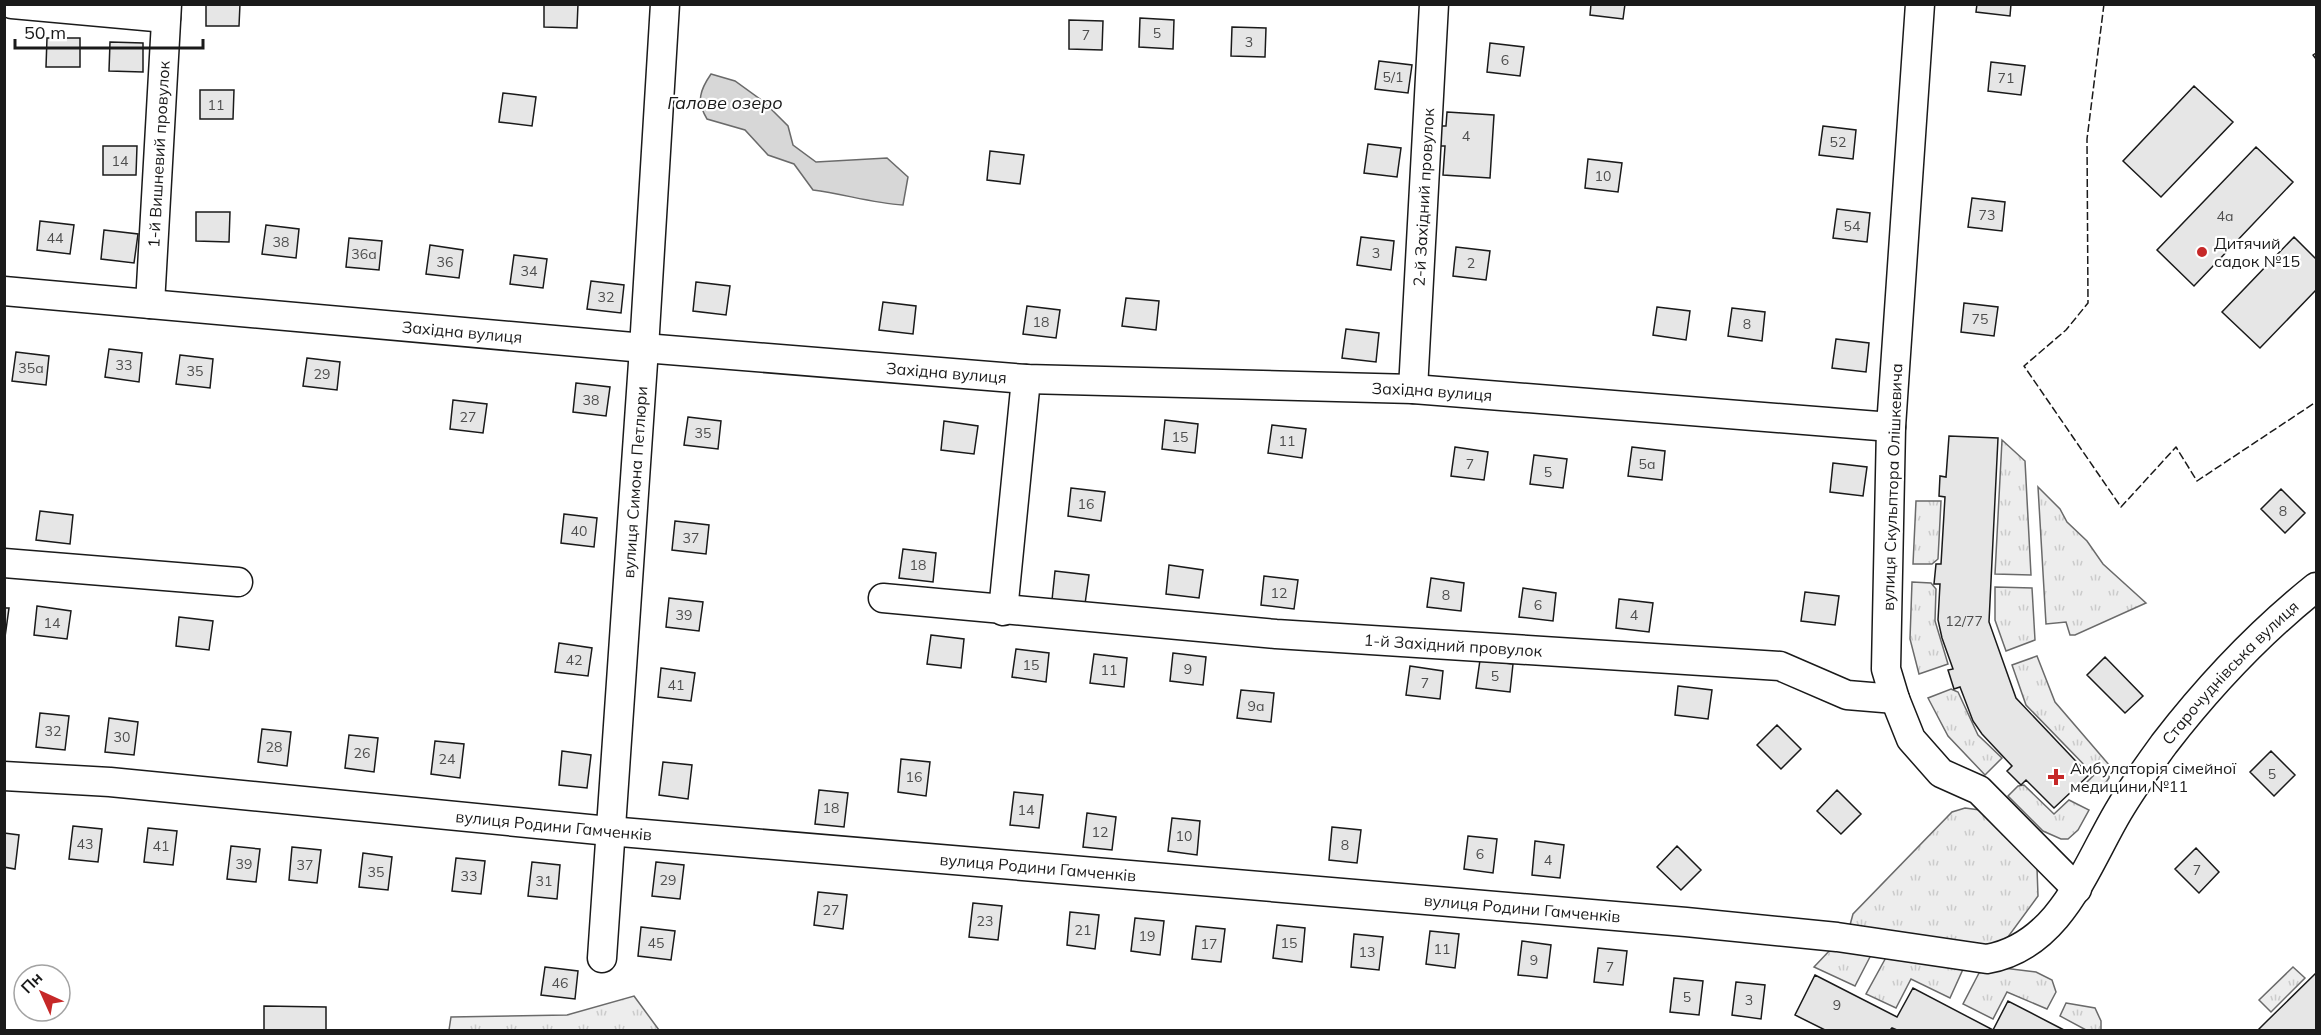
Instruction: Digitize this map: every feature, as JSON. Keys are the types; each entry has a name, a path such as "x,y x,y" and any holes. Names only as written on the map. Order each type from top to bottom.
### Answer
{"street":[{"path":"12,4 167,11"},
{"name":"вулиця Симона Петлюри","path":"602,958 665,4"},
{"name":"2-й Західний провулок","path":"1413,389 1434,4"},
{"name":"вулиця Скульптора Олішкевича","path":"1920,4 1891,427 1887,669 1894,699 1911,739 1941,773 1978,790 2077,889"},
{"name":"1-й Вишневий провулок","path":"150,304 167,11"},
{"name":"Західна вулиця","path":"4,291 644,348 1026,379 1413,389 1891,427"},
{"path":"1003,611 1026,379"},
{"path":"4,563 238,582"},
{"name":"Старочуднівська вулиця","path":"2056,917 2077,889 2119,811 2166,742 2253,645 2316,587"},
{"name":"1-й Західний провулок","path":"883,598 1003,611 1276,634 1780,666 1847,695 1894,699"},
{"name":"вулиця Родини Гамченків","path":"4,776 110,782 609,831 1686,922 1837,937 1977,959 2002,956 2023,946 2056,917"}],"green space":[{"path":"2002,440 2025,461 2031,575 1995,574"},
{"path":"2038,487 2060,509 2067,522 2087,541 2103,564 2146,603 2075,635 2070,635 2066,622 2046,624"},
{"path":"1916,501 1941,501 1938,559 1932,564 1913,564"},
{"path":"1912,582 1931,583 1936,589 1935,621 1948,664 1919,674 1910,639"},
{"path":"1995,587 2032,588 2035,640 2006,651 1995,620"},
{"path":"2037,656 2055,702 2110,766 2109,778 2098,794 2086,783 2094,775 2026,705 2012,665"},
{"path":"1951,689 1958,692 1978,735 2002,758 1985,775 1948,736 1928,698"},
{"path":"2024,785 2054,814 2069,800 2089,810 2078,830 2068,839 2061,839 2043,831 2008,796 2018,786"},
{"path":"1965,808 1980,810 2037,868 2038,896 2005,941 1998,947 1850,925 1853,914 1952,812"},
{"path":"1831,949 1872,953 1855,986 1814,967"},
{"path":"1889,952 1964,967 1950,998 1911,979 1896,1008 1866,994"},
{"path":"1995,967 2036,972 2052,980 2056,992 2047,1009 2007,992 1993,1019 1963,1004 1979,973"},
{"path":"2293,967 2305,978 2271,1012 2259,1000"},
{"path":"634,996 659,1030 449,1030 451,1017 567,1015"},
{"path":"2066,1003 2095,1008 2101,1021 2101,1030 2086,1030 2060,1016"}],"water":[{"name":"Галове озеро","path":"711,74 735,81 764,102 788,126 793,145 816,162 887,158 908,177 903,205 813,190 794,164 768,155 745,130 707,119 701,107 701,96 704,85"}],"building":[{"path":"206,4 240,4 239,26 206,26"},
{"path":"544,4 578,4 577,28 544,27"},
{"path":"1591,4 1625,4 1623,19 1590,15"},
{"path":"1977,4 2011,4 2010,16 1976,12"},
{"path":"1140,18 1174,20 1173,49 1139,47"},
{"path":"1069,20 1103,21 1102,50 1069,49"},
{"path":"1232,27 1266,28 1265,57 1231,56"},
{"path":"47,38 80,38 80,67 46,67"},
{"path":"110,42 143,43 143,72 109,71"},
{"path":"1490,43 1524,47 1520,76 1487,72"},
{"path":"1379,61 1412,65 1408,93 1375,89"},
{"path":"1991,62 2025,66 2021,95 1988,91"},
{"path":"2194,86 2233,122 2161,197 2123,161"},
{"path":"200,90 234,90 233,119 200,119"},
{"path":"503,93 536,97 532,126 499,122"},
{"path":"1447,112 1494,115 1490,178 1443,175 1445,146 1439,146 1440,126 1446,126"},
{"path":"1823,126 1856,130 1853,159 1819,155"},
{"path":"1368,144 1401,148 1397,177 1364,173"},
{"path":"103,146 137,146 136,175 103,175"},
{"path":"2256,147 2293,182 2194,286 2157,250"},
{"path":"990,151 1024,155 1020,184 987,180"},
{"path":"1588,159 1622,163 1618,192 1585,188"},
{"path":"1972,198 2005,202 2002,231 1968,227"},
{"path":"1837,209 1870,213 1867,242 1833,238"},
{"path":"196,212 230,212 229,242 196,241"},
{"path":"40,221 74,225 70,254 37,250"},
{"path":"266,225 299,229 296,258 262,254"},
{"path":"104,230 138,234 134,263 101,259"},
{"path":"1361,237 1394,241 1391,270 1357,265"},
{"path":"2294,237 2316,259 2316,290 2260,348 2222,312"},
{"path":"349,238 382,241 379,270 346,267"},
{"path":"430,245 463,250 459,278 426,274"},
{"path":"1456,247 1490,251 1486,280 1453,276"},
{"path":"514,255 547,259 543,288 510,284"},
{"path":"591,281 624,285 621,313 587,309"},
{"path":"696,282 730,286 726,315 693,311"},
{"path":"1126,298 1159,301 1156,330 1122,326"},
{"path":"883,302 916,306 913,334 879,330"},
{"path":"1964,303 1998,307 1994,336 1961,332"},
{"path":"1027,306 1060,310 1056,338 1023,334"},
{"path":"1657,307 1690,311 1686,340 1653,335"},
{"path":"1732,308 1765,312 1762,341 1728,336"},
{"path":"1346,329 1379,333 1376,362 1342,358"},
{"path":"1836,339 1869,343 1866,372 1832,368"},
{"path":"109,349 142,353 139,382 105,377"},
{"path":"16,352 49,356 46,385 12,381"},
{"path":"180,355 213,359 210,388 176,384"},
{"path":"307,358 340,362 337,390 303,386"},
{"path":"576,383 610,387 606,416 573,412"},
{"path":"453,400 487,404 483,433 450,429"},
{"path":"688,417 721,421 718,449 684,445"},
{"path":"1165,420 1198,424 1195,453 1162,449"},
{"path":"944,421 978,426 974,454 941,450"},
{"path":"1272,425 1306,429 1302,458 1268,453"},
{"path":"1949,436 1998,438 1989,622 2016,698 2089,775 2054,808 2026,780 2021,785 2007,771 2012,766 1973,721 1960,687 1954,689 1948,670 1953,669 1938,620 1940,584 1934,584 1936,564 1941,564 1945,497 1939,496 1940,476 1946,477"},
{"path":"1455,447 1488,452 1484,480 1451,476"},
{"path":"1632,447 1665,451 1662,480 1628,476"},
{"path":"1534,455 1567,459 1563,488 1530,484"},
{"path":"1833,463 1867,467 1863,496 1830,492"},
{"path":"1071,488 1105,492 1101,521 1068,516"},
{"path":"2281,489 2305,513 2285,533 2261,509"},
{"path":"40,511 73,515 70,544 36,540"},
{"path":"564,514 597,518 594,547 561,543"},
{"path":"675,521 709,525 706,554 672,550"},
{"path":"903,549 936,553 933,582 899,578"},
{"path":"1169,565 1203,570 1199,598 1166,594"},
{"path":"1055,571 1089,575 1085,604 1052,600"},
{"path":"1264,576 1298,580 1294,609 1261,605"},
{"path":"1431,578 1464,583 1461,611 1427,607"},
{"path":"1523,588 1556,593 1553,621 1519,617"},
{"path":"1805,592 1839,596 1835,625 1801,621"},
{"path":"669,598 703,602 699,631 666,627"},
{"path":"1619,599 1653,603 1649,632 1616,628"},
{"path":"37,606 71,611 67,639 34,635"},
{"path":"4,608 9,608 5,637 4,637"},
{"path":"179,617 213,621 209,650 176,646"},
{"path":"931,635 964,639 961,668 927,664"},
{"path":"559,643 592,648 588,676 555,672"},
{"path":"1016,649 1049,653 1046,682 1012,677"},
{"path":"1173,653 1206,657 1203,685 1170,681"},
{"path":"1094,654 1127,658 1124,687 1090,683"},
{"path":"2105,657 2143,696 2125,713 2087,675"},
{"path":"1480,660 1513,664 1510,692 1476,688"},
{"path":"1410,666 1443,671 1440,699 1406,695"},
{"path":"661,668 695,673 691,701 658,697"},
{"path":"1678,686 1712,690 1708,719 1675,715"},
{"path":"1241,690 1274,693 1271,722 1237,718"},
{"path":"40,713 69,716 65,750 36,747"},
{"path":"109,718 138,722 134,755 105,752"},
{"path":"1777,725 1801,749 1781,769 1757,745"},
{"path":"262,729 291,732 287,766 258,762"},
{"path":"349,735 378,738 374,772 345,768"},
{"path":"435,741 464,744 460,778 431,774"},
{"path":"562,751 591,755 587,788 559,785"},
{"path":"2271,751 2295,775 2274,796 2250,772"},
{"path":"901,759 930,762 926,796 898,792"},
{"path":"663,762 692,765 688,799 659,795"},
{"path":"819,790 848,793 844,827 815,824"},
{"path":"1837,790 1861,814 1841,834 1817,811"},
{"path":"1014,792 1043,795 1039,828 1010,825"},
{"path":"1087,813 1116,817 1112,850 1083,847"},
{"path":"1172,818 1200,821 1197,855 1168,851"},
{"path":"73,826 102,829 98,862 69,859"},
{"path":"1332,827 1361,830 1357,863 1329,860"},
{"path":"148,828 177,831 173,865 144,862"},
{"path":"4,833 19,835 15,869 4,867"},
{"path":"1468,836 1497,839 1493,873 1464,869"},
{"path":"1535,841 1564,845 1560,878 1532,875"},
{"path":"231,846 260,849 256,882 227,879"},
{"path":"1677,846 1701,870 1681,890 1657,867"},
{"path":"292,847 321,850 317,883 289,880"},
{"path":"2196,848 2219,872 2199,893 2175,869"},
{"path":"363,853 392,857 388,890 359,887"},
{"path":"456,858 485,861 481,894 452,891"},
{"path":"532,862 560,865 557,899 528,896"},
{"path":"656,862 684,865 680,899 652,896"},
{"path":"818,892 847,895 843,929 814,925"},
{"path":"973,903 1002,906 998,940 969,937"},
{"path":"1070,912 1099,915 1095,949 1067,945"},
{"path":"1135,918 1164,921 1160,955 1131,951"},
{"path":"1277,925 1305,928 1302,962 1273,958"},
{"path":"1196,926 1225,929 1221,962 1192,959"},
{"path":"641,927 675,931 671,960 638,956"},
{"path":"1430,931 1459,934 1455,968 1426,964"},
{"path":"1354,934 1383,937 1379,970 1351,967"},
{"path":"1522,941 1551,945 1547,978 1518,975"},
{"path":"1598,948 1627,951 1623,985 1594,982"},
{"path":"545,967 578,971 575,999 541,995"},
{"path":"2316,973 2316,1030 2258,1030 2266,1022"},
{"path":"1815,975 1897,1017 1913,988 1993,1030 1897,1030 1892,1028 1890,1030 1825,1030 1795,1015"},
{"path":"1674,978 1703,981 1699,1015 1670,1012"},
{"path":"1736,982 1765,985 1761,1019 1732,1015"},
{"path":"2008,1001 2064,1030 1993,1030"},
{"path":"264,1006 326,1007 326,1030 264,1030"}],"fence":[{"path":"2104,4 2087,139 2088,303 2066,330 2024,366 2121,507 2176,447 2197,481 2316,402"},
{"path":"2316,53 2313,55 2316,59"}],"place":[{"name":"Дитячий садок №15","path":"2202,252"},
{"name":"Амбулаторія сімейної медицини №11","path":"2056,777"}]}
